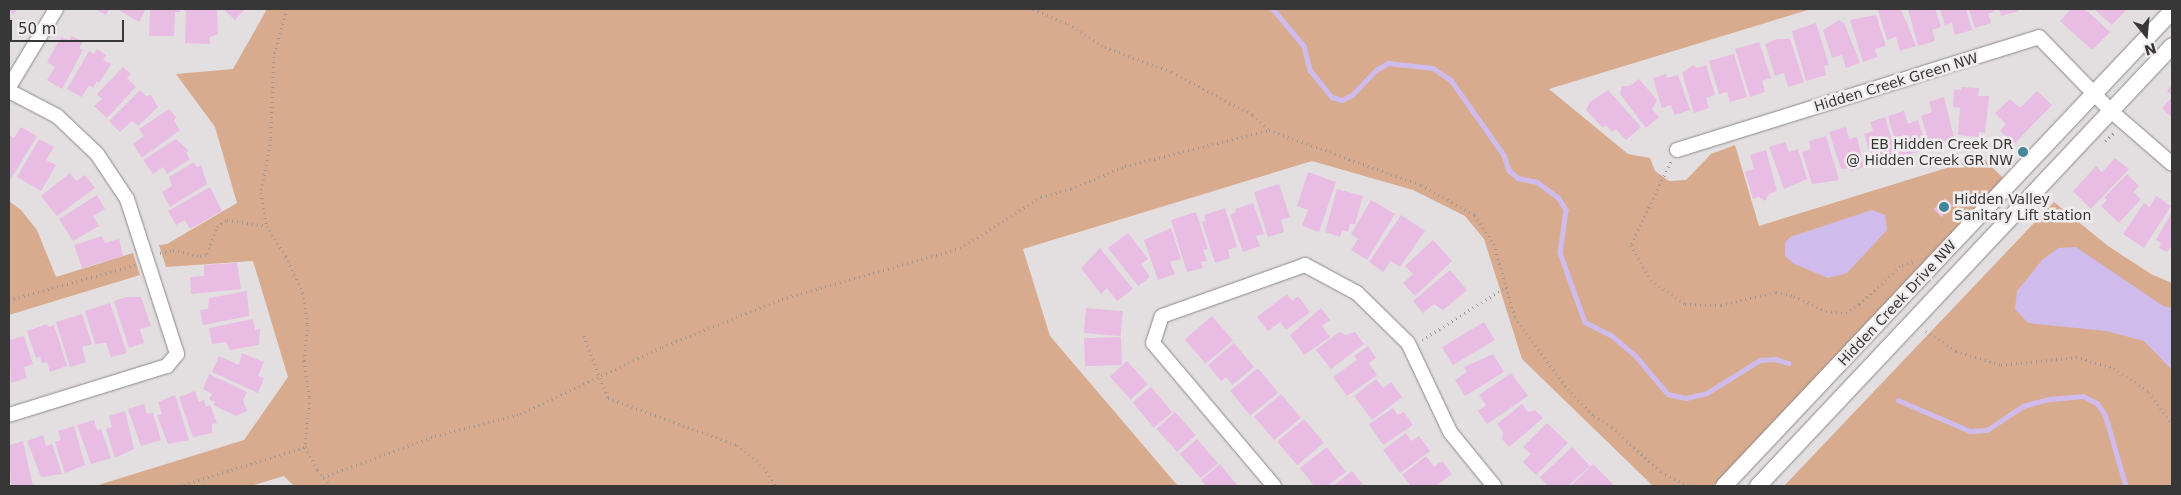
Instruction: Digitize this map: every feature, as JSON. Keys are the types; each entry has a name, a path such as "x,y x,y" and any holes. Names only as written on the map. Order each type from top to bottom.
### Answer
{"street":[{"path":"9,87 56,9"},
{"name":"Hidden Creek Drive NW","path":"1724,486 2172,11"},
{"name":"Hidden Creek Green NW","path":"1678,150 2039,37 2095,94"},
{"name":"Hidden Creek Drive NW","path":"1758,486 2112,112 2172,46"},
{"path":"9,91 57,116 97,154 127,199 148,259 177,354 167,366 9,415"},
{"path":"2095,94 2112,112 2172,164"},
{"path":"1970,224 1990,241"},
{"path":"1274,486 1153,343 1162,316 1305,265 1356,293 1408,343 1450,432 1494,486"}],"path":[{"path":"287,9 274,57 271,140 262,193 267,226 286,256 303,293 308,325 304,361 310,398 305,446 323,477 331,486"},
{"path":"1033,9 1068,24 1105,47 1172,72 1253,115 1269,130 1301,144 1421,185 1465,206 1489,232 1504,288 1515,317 1576,398 1661,472 1688,486"},
{"path":"323,477 435,436 509,418 599,379 662,347 782,299 960,248 1041,197 1071,189 1125,166 1269,130"},
{"path":"1678,150 1631,245 1651,280 1685,304 1721,305 1776,292 1836,313 1853,309 1902,264 1918,260"},
{"path":"9,300 48,292 173,250 200,256 206,254 217,227 227,220 267,226"},
{"path":"1420,341 1504,288"},
{"path":"1926,332 1956,352 2001,365 2076,357 2114,368 2149,392 2172,424"},
{"path":"584,336 599,379 608,398 744,449 764,467 776,486"},
{"path":"179,486 305,446"}],"shaded area":[{"path":"267,9 1811,9 1549,89 1628,154 1650,158 1655,171 1669,181 1686,180 1711,154 1735,145 1759,226 1982,157 2003,178 1713,486 1653,486 1522,359 1484,239 1465,216 1413,190 1312,161 1023,249 1050,336 1178,486 294,486 284,476 251,486 95,486 244,440 288,377 253,261 166,267 159,245 167,244 237,203 215,127 176,74 233,69"},
{"path":"9,201 21,210 37,230 56,277 133,253 140,275 9,315"},
{"path":"2054,202 2108,246 2151,274 2172,283 2172,486 1784,486"},
{"path":"1872,210 1885,215 1887,230 1847,273 1828,278 1794,264 1785,256 1785,243 1790,237"},
{"path":"2076,247 2163,306 2172,308 2172,370 2144,341 2106,331 2028,323 2015,309 2017,291 2042,260 2058,248"}],"building":[{"path":"9,9 17,9 13,15"},
{"path":"95,9 109,9 106,15"},
{"path":"117,9 146,9 139,22"},
{"path":"150,9 180,9 180,12 175,12 174,36 149,36"},
{"path":"183,9 217,9 218,34 210,37 210,44 185,43 186,12"},
{"path":"223,9 245,9 235,20"},
{"path":"1901,9 1916,46 1900,51 1896,37 1887,40 1878,10"},
{"path":"1908,9 1935,9 1941,27 1932,30 1935,41 1918,46"},
{"path":"1940,9 1966,9 1972,30 1955,35 1952,23 1945,25"},
{"path":"1969,9 1995,9 1995,11 1988,14 1991,23 1975,28"},
{"path":"1999,9 2017,9 2018,11 2001,16"},
{"path":"2071,9 2085,9 2110,32 2092,50 2060,21"},
{"path":"2094,9 2127,9 2112,25"},
{"path":"1876,15 1886,46 1875,49 1877,57 1863,62 1850,20"},
{"path":"9,17 13,20 9,28"},
{"path":"1839,20 1844,23 1860,63 1846,68 1842,55 1832,58 1823,30"},
{"path":"1816,23 1829,65 1824,66 1826,75 1806,81 1792,31"},
{"path":"72,36 83,42 79,48 83,50 62,89 47,80 55,67 47,62 61,37 69,40"},
{"path":"1777,39 1790,39 1804,82 1788,87 1784,73 1775,76 1765,44"},
{"path":"1759,42 1771,78 1762,81 1765,92 1750,97 1735,49"},
{"path":"97,49 106,55 103,60 111,64 99,83 97,81 93,88 89,85 82,97 67,89 89,51 94,54"},
{"path":"1734,54 1747,97 1730,102 1727,92 1719,94 1709,61"},
{"path":"1693,65 1697,68 1706,65 1715,95 1706,98 1709,108 1694,113 1682,73"},
{"path":"123,67 131,74 127,78 136,87 107,118 94,106 102,99 97,94"},
{"path":"1666,74 1667,78 1678,75 1690,110 1674,115 1671,105 1662,108 1653,78"},
{"path":"1639,79 1657,100 1652,109 1659,117 1646,128 1620,94 1622,86 1630,86"},
{"path":"2172,85 2172,96 2167,91"},
{"path":"1961,87 1979,88 1978,96 1989,96 1985,133 1979,132 1979,137 1958,135 1960,108 1953,107 1954,89 1961,90"},
{"path":"140,90 146,96 151,95 158,107 138,126 132,121 120,132 109,121"},
{"path":"1608,90 1641,127 1626,140 1616,129 1612,132 1607,126 1602,127 1586,110 1590,102"},
{"path":"2037,91 2052,105 2014,144 2000,131 2006,124 1995,113 2010,99 2020,108"},
{"path":"1944,97 1954,138 1930,145 1921,116 1932,112 1929,102"},
{"path":"2172,97 2172,118 2162,108"},
{"path":"169,109 176,117 174,121 180,130 142,158 133,144 144,136 139,129"},
{"path":"1904,111 1908,124 1918,120 1927,149 1900,157 1888,116"},
{"path":"1885,117 1896,156 1886,160 1881,167 1873,163 1864,134 1873,131 1870,122"},
{"path":"21,127 37,136 9,182 9,135 14,138"},
{"path":"1846,127 1849,139 1857,137 1864,167 1851,171 1850,168 1841,169 1829,132"},
{"path":"1826,136 1839,180 1812,184 1802,152 1811,149 1809,141"},
{"path":"39,139 54,147 46,160 56,165 41,191 17,177"},
{"path":"176,139 189,151 186,153 190,159 167,174 163,167 153,174 143,160"},
{"path":"1785,142 1789,152 1798,149 1807,179 1784,189 1769,147"},
{"path":"1766,150 1777,191 1769,194 1765,201 1759,197 1753,199 1745,172 1754,169 1750,155"},
{"path":"2115,158 2129,169 2091,209 2073,191 2096,166 2102,172"},
{"path":"194,162 197,167 201,165 207,184 170,207 162,192 172,186 169,177"},
{"path":"1308,172 1336,182 1319,232 1302,226 1308,210 1297,206"},
{"path":"70,173 76,181 85,175 95,188 57,216 41,196"},
{"path":"2127,174 2139,186 2133,192 2141,199 2119,223 2101,206 2107,200 2104,198"},
{"path":"1279,184 1290,217 1281,220 1284,232 1268,237 1254,192"},
{"path":"210,187 222,211 190,229 185,220 176,225 168,211"},
{"path":"1337,189 1363,196 1355,224 1350,224 1348,232 1342,230 1340,237 1325,232"},
{"path":"97,195 105,209 93,216 99,226 73,241 59,219"},
{"path":"2156,196 2171,206 2144,248 2123,234 2144,203 2150,207"},
{"name":"Hidden Valley Sanitary Lift station","path":"1945,198 1953,206 1941,217 1934,209"},
{"path":"1371,200 1395,214 1367,260 1351,250 1358,239 1351,234"},
{"path":"1253,203 1264,234 1256,236 1260,246 1243,252 1230,215 1236,212 1235,209"},
{"path":"1225,208 1237,247 1228,250 1230,258 1215,263 1202,222 1206,221 1204,215"},
{"path":"2172,211 2172,249 2170,247 2167,252 2159,248 2161,243 2156,240"},
{"path":"1196,212 1208,249 1203,250 1207,261 1201,262 1203,268 1187,272 1171,220"},
{"path":"1401,215 1425,231 1400,267 1391,261 1383,272 1369,262"},
{"path":"1171,228 1181,259 1170,262 1175,274 1158,280 1144,240"},
{"path":"1128,233 1148,259 1141,264 1150,277 1138,286 1108,248"},
{"path":"102,236 105,243 119,239 123,256 82,268 74,245"},
{"path":"1433,240 1452,261 1415,296 1403,283 1413,274 1405,266"},
{"path":"1100,248 1133,289 1117,301 1107,288 1101,294 1081,268"},
{"path":"237,263 241,289 191,294 190,277 204,276 204,265"},
{"path":"1450,270 1467,290 1443,310 1434,304 1423,313 1413,301"},
{"path":"247,291 249,316 203,325 200,310 208,309 209,298"},
{"path":"1287,294 1292,301 1298,296 1310,312 1286,330 1280,322 1268,331 1257,317"},
{"path":"126,297 141,297 151,326 140,329 144,343 129,348 114,301"},
{"path":"110,303 127,353 111,357 106,343 95,344 85,311"},
{"path":"1086,308 1123,311 1121,336 1084,333"},
{"path":"1321,308 1330,320 1322,326 1330,337 1304,355 1290,335"},
{"path":"82,314 92,344 82,347 86,362 70,367 56,322"},
{"path":"1212,316 1233,340 1206,364 1185,340"},
{"path":"253,319 255,330 260,329 259,345 230,350 226,342 212,344 209,328"},
{"path":"1484,322 1495,340 1453,365 1442,347"},
{"path":"47,324 48,327 54,325 67,366 50,372 47,362 42,363 40,357 36,358 27,331"},
{"path":"1339,332 1346,335 1355,332 1364,344 1331,369 1316,350"},
{"path":"24,336 33,364 24,367 27,378 11,383 9,340"},
{"path":"1121,337 1122,365 1085,366 1084,338"},
{"path":"1234,343 1254,367 1232,385 1226,377 1221,381 1208,365"},
{"path":"1368,346 1376,358 1369,363 1377,375 1347,396 1333,377 1357,360 1354,356"},
{"path":"242,353 264,362 258,376 264,378 258,393 212,372 219,356 239,365"},
{"path":"1493,354 1504,372 1465,396 1455,380 1467,372 1464,367"},
{"path":"1127,361 1148,384 1131,399 1110,376"},
{"path":"1258,368 1278,393 1250,416 1230,391"},
{"path":"1511,373 1528,396 1487,424 1478,411 1486,405 1479,395"},
{"path":"209,374 247,392 243,400 247,411 236,416 213,405 215,402 209,399 212,394 203,389"},
{"path":"1376,379 1383,388 1391,382 1402,397 1372,420 1354,396"},
{"path":"1151,387 1172,412 1154,428 1133,402"},
{"path":"195,391 199,402 204,400 206,407 210,405 217,423 212,424 212,433 193,437 179,397"},
{"path":"1281,394 1301,418 1274,440 1254,416"},
{"path":"175,395 189,440 168,444 157,415 162,414 158,402"},
{"path":"144,404 147,414 153,413 161,440 141,446 128,409"},
{"path":"1522,404 1528,412 1535,410 1543,418 1509,447 1502,439 1503,432 1497,424"},
{"path":"1393,408 1398,415 1404,412 1413,425 1383,445 1369,424"},
{"path":"125,411 134,449 115,458 106,429 112,427 109,416"},
{"path":"1175,412 1196,435 1177,452 1156,429"},
{"path":"1304,419 1324,443 1297,465 1277,441"},
{"path":"94,420 97,430 101,429 111,458 91,464 77,425"},
{"path":"1547,423 1568,443 1536,475 1523,462 1531,454 1523,447"},
{"path":"74,426 85,465 65,473 55,442 61,440 58,431"},
{"path":"1406,433 1411,441 1419,436 1430,451 1400,473 1383,450"},
{"path":"43,435 46,446 52,444 62,474 41,477 27,441"},
{"path":"1197,439 1218,463 1201,478 1180,454"},
{"path":"23,441 33,486 11,486 9,445"},
{"path":"1327,447 1346,472 1327,486 1314,486 1300,468"},
{"path":"1572,447 1590,466 1568,486 1548,486 1540,477"},
{"path":"1426,456 1434,467 1442,461 1452,474 1436,486 1411,486 1402,475"},
{"path":"1220,464 1238,486 1206,486 1201,480"},
{"path":"1593,464 1613,484 1611,486 1571,486"},
{"path":"1352,471 1364,486 1333,486"}],"waterway":[{"path":"1273,9 1304,46 1310,70 1332,97 1342,100 1352,95 1376,70 1388,63 1433,68 1451,80 1504,155 1509,170 1518,178 1537,182 1558,197 1566,210 1560,253 1585,322 1611,335 1634,354 1668,394 1686,398 1707,393 1760,360 1775,359 1788,363"},
{"path":"1898,400 1970,431 1987,430 2023,406 2050,399 2083,396 2097,403 2105,414 2126,486"}],"place":[{"name":"EB Hidden Creek DR @ Hidden Creek GR NW","path":"2023,152"},
{"name":"Hidden Valley Sanitary Lift station","path":"1944,207"}]}
